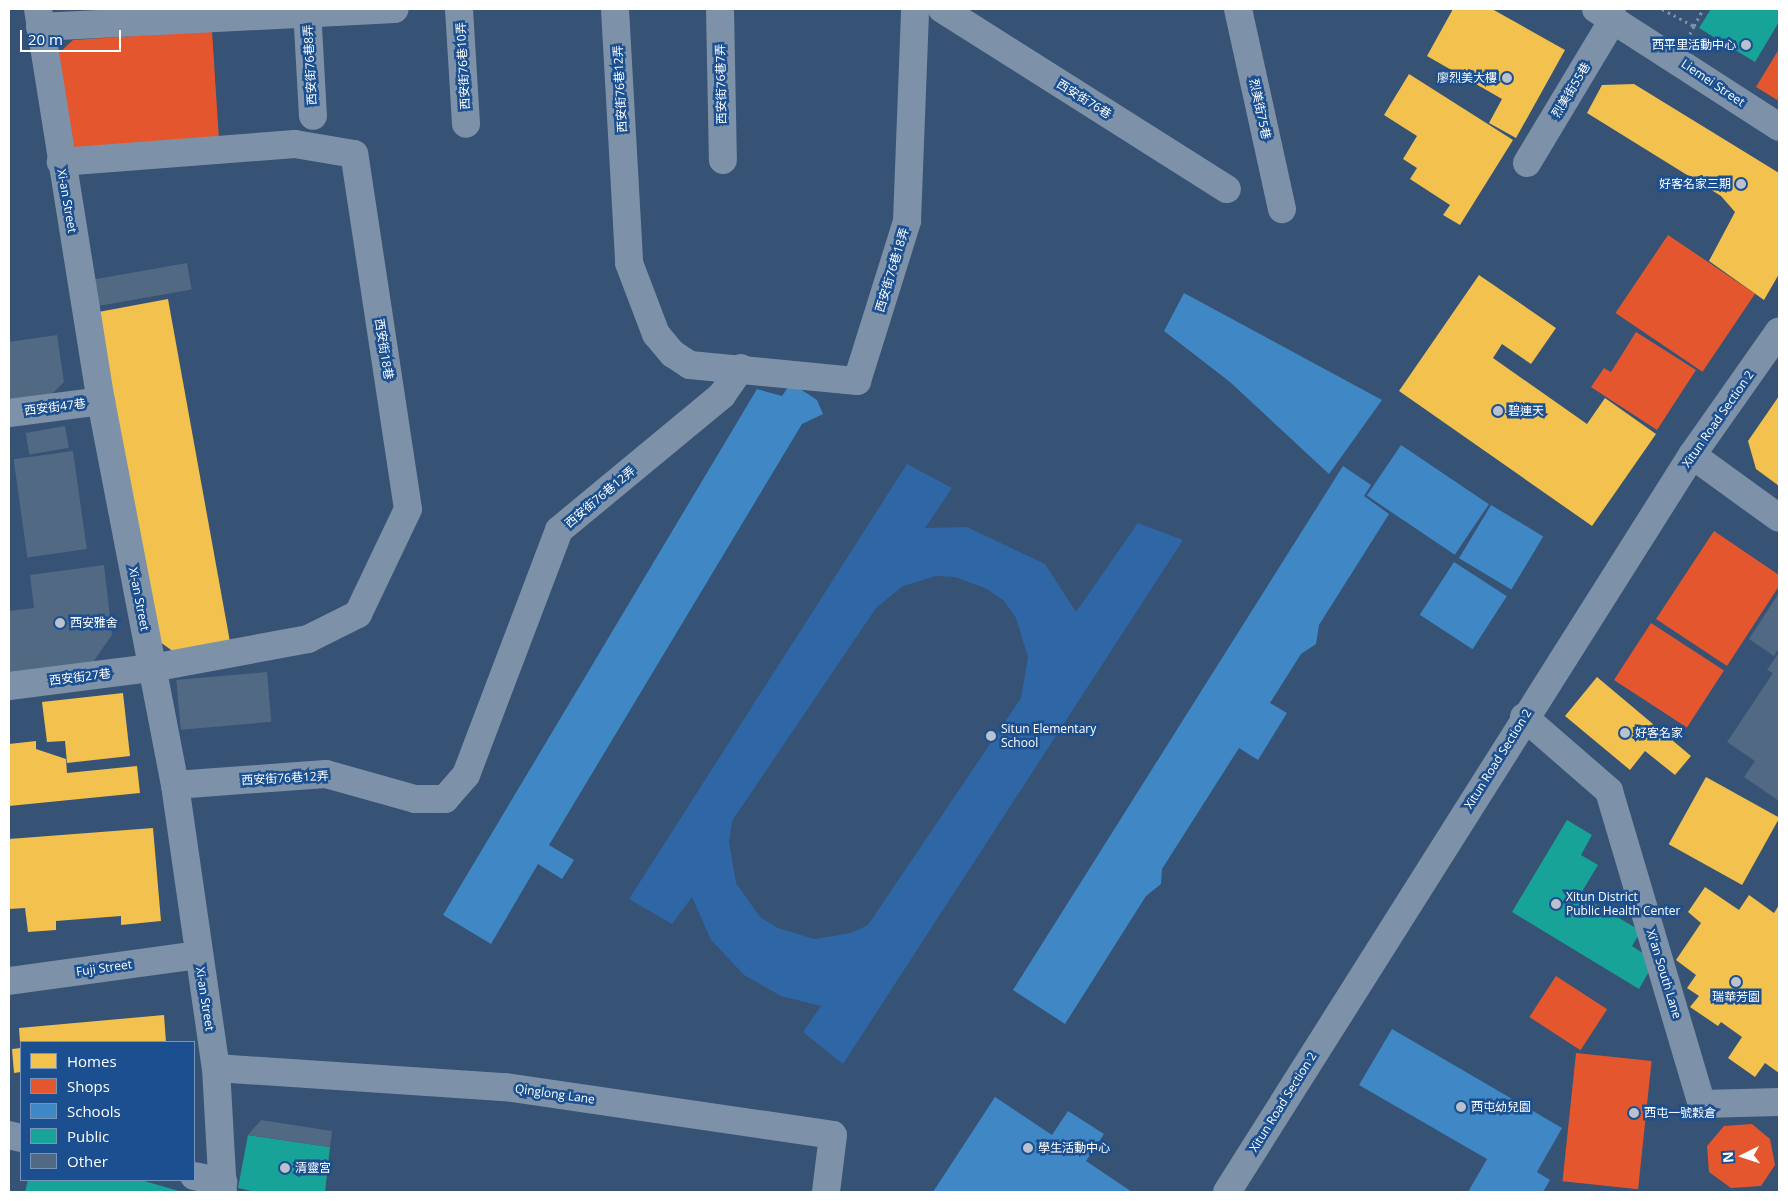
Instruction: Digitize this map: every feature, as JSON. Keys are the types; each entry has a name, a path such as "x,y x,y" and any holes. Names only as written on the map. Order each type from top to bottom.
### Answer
{"street":[{"path":"39,18 395,9"},
{"name":"西安街76巷10弄","path":"459,9 466,124"},
{"name":"西安街76巷12弄","path":"615,9 629,264 636,287 656,334 673,354 690,365 741,368"},
{"name":"西安街76巷7弄","path":"720,9 723,160"},
{"name":"西安街76巷18弄","path":"741,368 857,381 907,221 915,9"},
{"name":"西安街76巷","path":"942,9 1227,189"},
{"name":"烈美街75巷","path":"1238,9 1282,209"},
{"name":"西安街76巷8弄","path":"307,11 313,116"},
{"name":"Liemei Street","path":"1605,14 1779,127"},
{"name":"烈美街55巷","path":"1527,162 1605,14"},
{"name":"Xi-an Street","path":"39,18 101,401 175,785 216,1068 223,1187"},
{"name":"西安街18巷","path":"61,162 295,144 354,154 408,509 358,614 308,639 152,668"},
{"name":"Xitun Road Section 2","path":"1227,1192 1524,717 1692,456 1779,331"},
{"name":"西安街76巷12弄","path":"175,785 326,774 415,799 445,799 466,775 559,530 722,396 741,368"},
{"name":"西安街47巷","path":"9,413 101,401"},
{"path":"1692,456 1779,518"},
{"name":"西安街27巷","path":"9,686 152,668"},
{"name":"Xi'an South Lane","path":"1524,717 1609,791 1702,1104 1779,1102"},
{"name":"Fuji Street","path":"9,981 199,955"},
{"name":"Qinglong Lane","path":"216,1068 504,1087 834,1135 826,1192"},
{"path":"195,1176 223,1187"}],"path":[{"path":"1694,26 1703,9"}],"shaded area":[{"path":"907,464 952,488 925,528 967,527 1045,564 1076,612 1138,523 1183,540 843,1064 803,1032 821,1006 781,996 744,975 711,940 692,897 672,924 629,899","holes":["936,576 955,577 987,589 1004,601 1016,618 1028,657 1021,698 868,925 851,933 814,939 778,928 760,917 736,883 729,842 732,821 876,608 903,586"]}],"building: Homes":[{"name":"廖烈美大樓","path":"1453,9 1492,9 1565,50 1516,138 1489,123 1502,99 1427,56"},
{"path":"1409,74 1513,140 1460,225 1443,215 1450,205 1410,179 1417,168 1403,159 1417,136 1384,115"},
{"name":"好客名家三期","path":"1634,84 1779,173 1779,274 1764,300 1709,261 1735,212 1721,196 1587,113 1602,85"},
{"name":"碧連天","path":"1479,275 1556,328 1531,364 1502,344 1493,358 1587,424 1605,398 1656,434 1592,526 1399,391"},
{"path":"168,299 230,642 174,652 153,637 93,313"},
{"path":"1779,396 1779,486 1756,469 1748,441"},
{"name":"好客名家","path":"1597,677 1691,756 1675,775 1645,751 1630,770 1565,716"},
{"path":"123,693 130,756 67,763 65,741 47,742 42,702"},
{"path":"36,741 36,749 66,759 67,773 137,766 140,793 9,806 9,744"},
{"path":"1706,777 1779,817 1742,885 1669,844"},
{"path":"153,828 161,921 121,925 121,916 56,921 56,930 28,932 25,908 9,909 9,839"},
{"name":"瑞華芳園","path":"1705,887 1739,910 1749,895 1774,913 1779,905 1779,1073 1765,1063 1755,1077 1728,1058 1742,1037 1721,1022 1718,1026 1690,1007 1699,996 1687,988 1696,975 1676,960 1701,923 1688,912"},
{"path":"164,1015 166,1041 20,1042 19,1028"},
{"path":"20,1048 20,1072 14,1073 12,1049"}],"building: Shops":[{"path":"212,31 219,140 76,150 60,136 54,58 73,40"},
{"path":"1779,49 1779,101 1756,87"},
{"path":"1668,235 1755,294 1702,372 1615,313"},
{"path":"1636,332 1696,370 1657,430 1591,387 1604,368 1611,372"},
{"path":"1714,531 1779,575 1779,586 1727,666 1656,619"},
{"path":"1651,623 1724,670 1687,727 1614,680"},
{"path":"1556,976 1607,1009 1580,1050 1529,1017"},
{"path":"1576,1053 1652,1061 1638,1189 1563,1181"},
{"path":"1752,1124 1770,1139 1775,1165 1761,1186 1731,1188 1709,1172 1707,1146 1724,1126"}],"building: Schools":[{"path":"1184,293 1382,400 1329,474 1230,382 1164,331"},
{"path":"791,383 817,400 823,414 802,424 549,845 574,860 562,879 538,864 491,944 443,915 757,389 782,396"},
{"path":"1401,445 1489,504 1455,555 1367,496"},
{"path":"1343,466 1371,485 1364,496 1389,514 1319,625 1316,644 1301,654 1270,703 1287,713 1258,760 1239,748 1162,869 1161,884 1146,896 1065,1024 1013,990"},
{"path":"1491,505 1543,536 1511,590 1459,558"},
{"path":"1454,562 1507,596 1473,649 1420,615"},
{"name":"西屯幼兒園","path":"1392,1029 1562,1128 1537,1172 1550,1180 1543,1192 1468,1192 1487,1159 1359,1085"},
{"name":"學生活動中心","path":"995,1097 1052,1135 1068,1111 1104,1134 1086,1161 1132,1192 933,1192"}],"building: Public":[{"name":"西平里活動中心","path":"1711,9 1779,9 1779,22 1755,62 1699,28"},
{"name":"Xitun District Public Health Center","path":"1567,820 1592,835 1581,855 1598,865 1580,895 1641,931 1632,946 1655,961 1639,989 1512,912"},
{"name":"清靈宮","path":"248,1135 330,1147 325,1192 256,1192 238,1188"},
{"path":"28,1181 144,1181 182,1192 25,1192"}],"building: Other":[{"path":"187,263 192,290 98,306 93,279"},
{"path":"57,335 64,382 43,403 9,409 9,342"},
{"path":"65,426 69,448 29,455 26,433"},
{"path":"73,451 87,549 27,557 14,459"},
{"name":"西安雅舍","path":"104,565 112,635 93,662 9,673 9,611 34,608 30,575"},
{"path":"1779,593 1779,648 1774,656 1749,639"},
{"path":"1779,652 1779,801 1744,777 1755,761 1727,742 1773,673 1767,670"},
{"path":"267,672 271,722 181,730 176,680"},
{"path":"261,1120 332,1131 330,1147 248,1135"}],"place":[{"name":"西平里活動中心","path":"1746,45"},
{"name":"廖烈美大樓","path":"1507,78"},
{"name":"好客名家三期","path":"1741,184"},
{"name":"碧連天","path":"1498,411"},
{"name":"西安雅舍","path":"60,623"},
{"name":"好客名家","path":"1625,733"},
{"name":"Situn Elementary School","path":"991,736"},
{"name":"Xitun District Public Health Center","path":"1556,904"},
{"name":"瑞華芳園","path":"1736,982"},
{"name":"西屯幼兒園","path":"1461,1107"},
{"name":"西屯一號穀倉","path":"1634,1113"},
{"name":"學生活動中心","path":"1028,1148"},
{"name":"清靈宮","path":"285,1168"}]}
